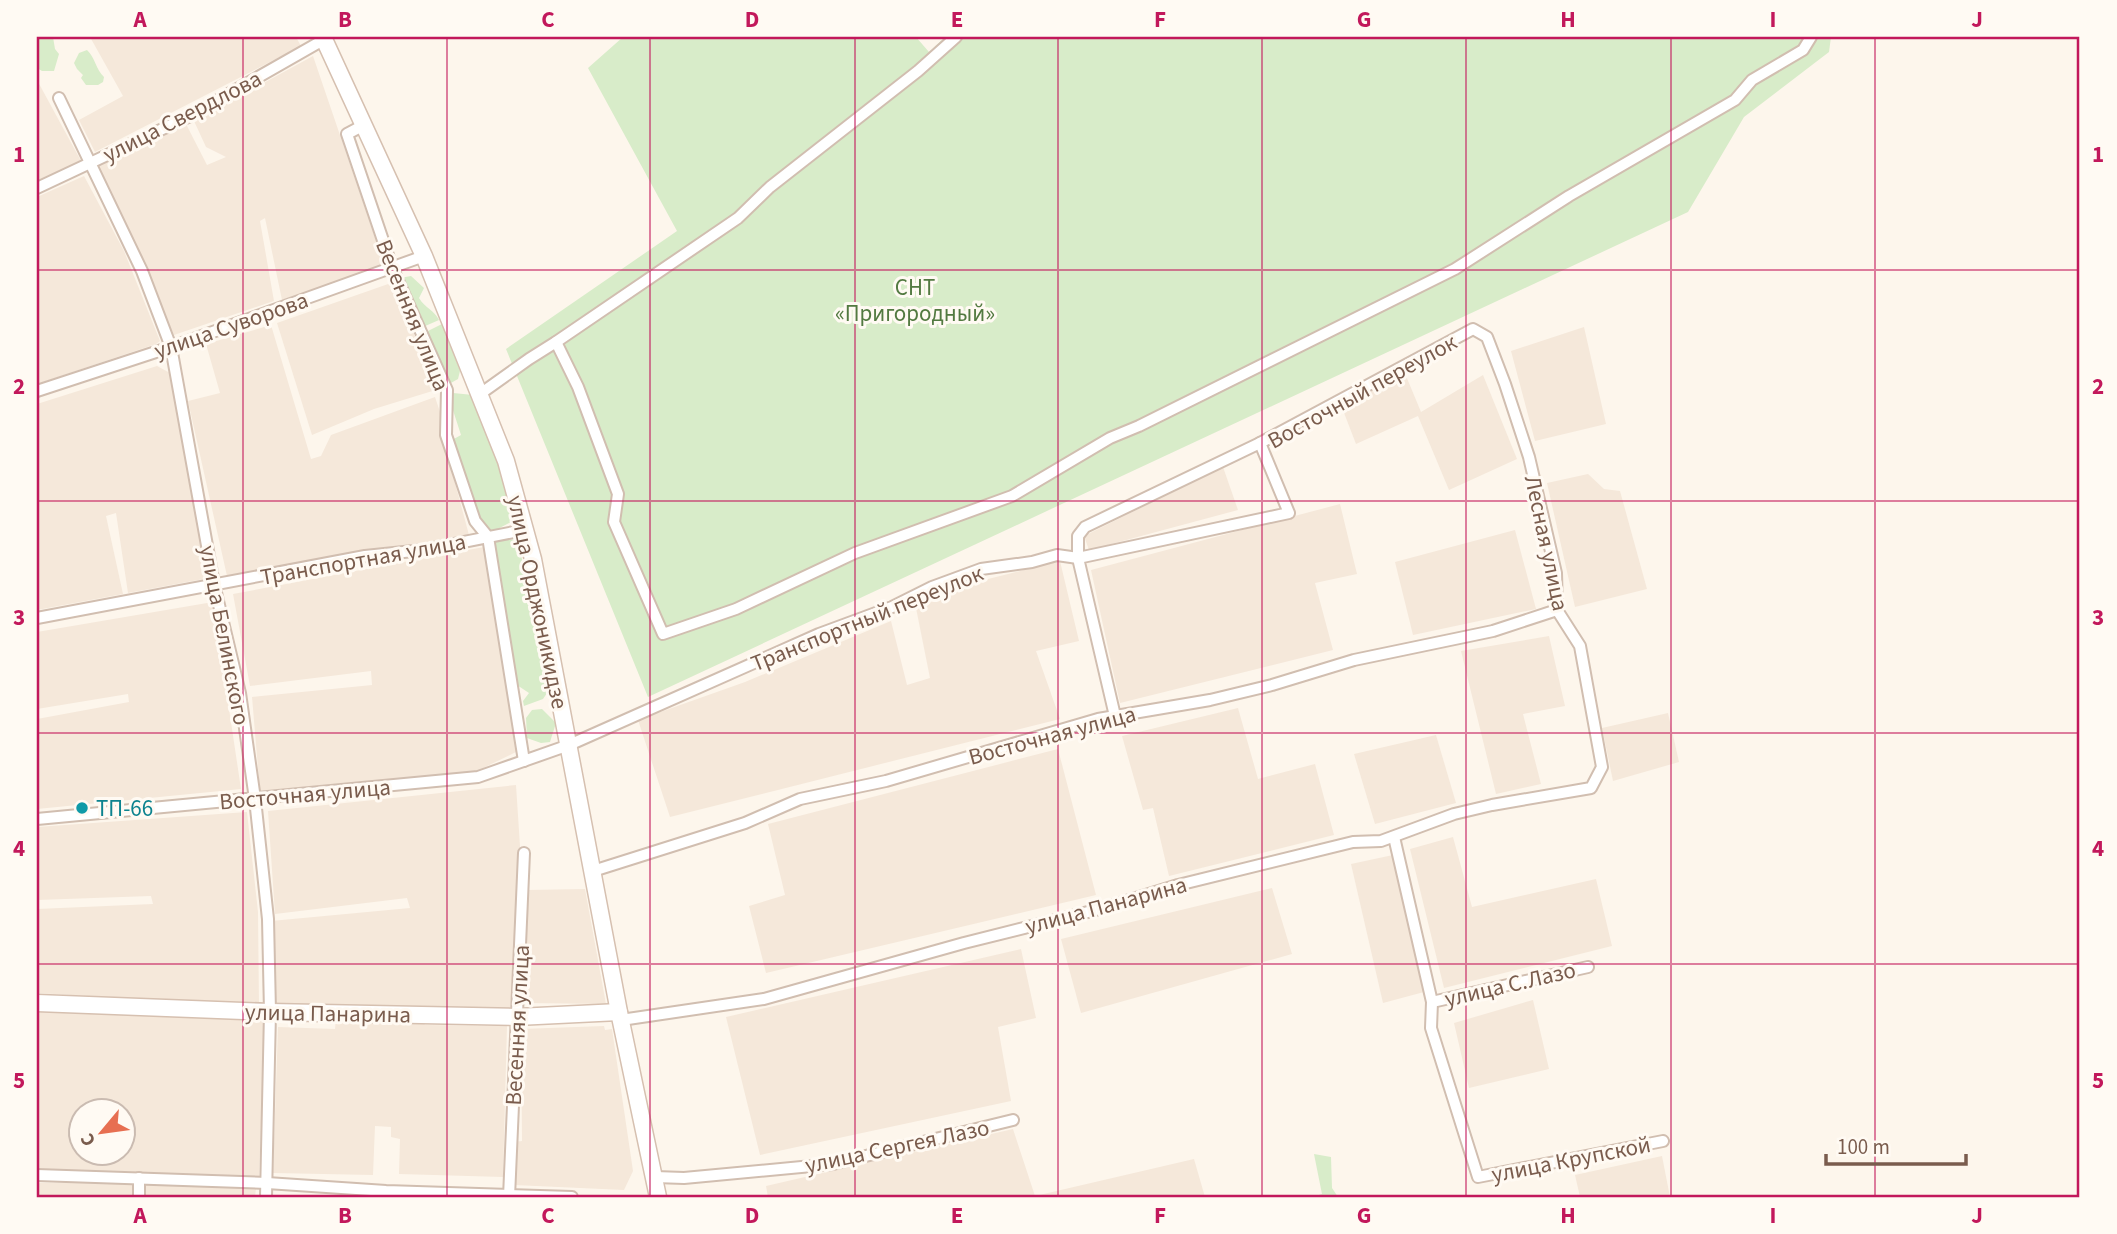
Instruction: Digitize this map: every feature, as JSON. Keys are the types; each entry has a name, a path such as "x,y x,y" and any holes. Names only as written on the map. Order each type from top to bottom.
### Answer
{"main road":[{"name":"улица Орджоникидзе","path":"324,38 424,256 506,461 533,559 620,1016 658,1197"},
{"name":"улица Панарина","path":"37,1003 270,1012 517,1017 620,1016"}],"street":[{"path":"480,394 738,218 770,187 907,80 956,37"},
{"path":"556,342 578,387 618,494 614,522 663,634 736,609 855,553 1012,496 1110,439 1455,269 1569,196 1735,100 1752,80 1802,50 1811,37"},
{"name":"улица Свердлова","path":"37,188 188,117 324,38"},
{"name":"улица Белинского","path":"59,98 142,271 171,346 214,584 240,693 268,919 270,1012 266,1197"},
{"name":"Весенняя улица","path":"363,125 346,134 392,268 447,390 446,435 475,521 488,537 524,761"},
{"name":"улица Суворова","path":"37,391 424,256"},
{"name":"Восточный переулок","path":"1078,558 1289,513 1260,443 1473,329 1487,337"},
{"name":"Лесная улица","path":"1487,337 1529,457 1556,573 1557,610 1580,646 1602,767 1591,788"},
{"path":"1115,716 1078,558 1078,536 1085,527 1260,443"},
{"name":"Транспортная улица","path":"37,618 365,556 423,550 524,530"},
{"name":"Транспортный переулок","path":"569,745 819,634 892,607 981,569 1032,562 1057,555 1078,558"},
{"name":"Восточная улица","path":"593,871 746,823 800,799 886,781 1115,716 1210,700 1272,685 1354,660 1493,631 1557,610"},
{"name":"Восточная улица","path":"37,819 478,777 569,745"},
{"name":"улица Панарина","path":"620,1016 764,999 964,943 1104,908 1178,885 1353,842 1381,841 1454,814 1591,788"},
{"path":"1394,837 1432,1002"},
{"name":"Весенняя улица","path":"509,1197 524,853"},
{"name":"улица С.Лазо","path":"1432,1002 1588,967"},
{"name":"улица Крупской","path":"1432,1002 1431,1028 1478,1177 1663,1141"},
{"name":"улица Сергея Лазо","path":"655,1177 696,1177 833,1164 1013,1119"},
{"path":"37,1175 267,1182 385,1194 572,1197"},
{"path":"139,1178 139,1197"}],"shaded area":[{"path":"90,37 296,37 301,46 95,152 79,120 123,96"},
{"path":"313,56 385,267 282,300 265,218 260,221 274,301 174,335 98,169 100,164 186,124 207,165 226,157 206,147 194,121"},
{"path":"37,80 81,161 37,181"},
{"path":"84,176 124,251 160,341 37,384 37,197"},
{"path":"391,283 439,389 374,409 312,435 277,323"},
{"path":"271,325 311,459 321,456 331,435 435,397 469,535 227,576 188,401 220,393 206,344"},
{"path":"1584,327 1606,424 1535,441 1511,351"},
{"path":"157,366 170,373 209,578 128,593 116,513 106,516 123,594 37,610 37,404"},
{"path":"1404,371 1421,412 1483,375 1517,459 1449,490 1418,416 1356,444 1341,405"},
{"path":"1223,467 1238,510 1089,550 1084,536"},
{"path":"1588,474 1604,489 1620,491 1647,589 1575,607 1547,483"},
{"path":"1340,504 1357,574 1315,583 1333,650 1120,703 1091,570"},
{"path":"1515,530 1536,609 1413,635 1395,562"},
{"path":"484,547 518,751 475,772 260,792 252,697 372,685 371,671 250,686 233,594"},
{"path":"1060,561 1079,641 1036,651 1060,719 670,817 638,720 745,682 891,621 907,685 930,678 916,608 984,580"},
{"path":"213,602 241,789 37,809 37,719 129,702 128,694 37,709 37,632"},
{"path":"1549,636 1565,706 1523,714 1541,784 1496,794 1461,651"},
{"path":"1238,708 1258,779 1315,764 1334,835 1169,876 1153,808 1143,810 1122,736"},
{"path":"1668,713 1679,762 1613,781 1602,728"},
{"path":"1436,735 1456,803 1375,824 1354,754"},
{"path":"1058,749 1096,895 766,973 749,906 785,895 768,824"},
{"path":"516,785 520,846 510,1013 274,1008 271,921 410,908 407,898 275,914 268,811"},
{"path":"247,812 258,912 259,1006 37,993 37,909 153,904 151,896 37,900 37,827"},
{"path":"1453,837 1472,907 1596,879 1612,946 1444,988 1410,849"},
{"path":"1393,855 1424,992 1383,1003 1351,864"},
{"path":"1272,888 1292,954 1081,1013 1061,939"},
{"path":"585,889 606,1004 524,1003 527,890"},
{"path":"1021,949 1036,1018 998,1027 1011,1101 760,1155 726,1017"},
{"path":"1533,1000 1549,1069 1469,1088 1454,1023"},
{"path":"37,1012 265,1018 259,1176 37,1169"},
{"path":"336,1018 423,1020 425,1025 507,1026 503,1177 399,1174 400,1139 391,1137 391,1127 375,1126 373,1175 273,1173 278,1027 335,1029"},
{"path":"604,1026 605,1030 612,1029 633,1171 624,1190 514,1185 514,1142 522,1141 521,1029"},
{"path":"1013,1129 1035,1196 1194,1159 1205,1197 768,1197 766,1186"},
{"path":"1662,1156 1670,1197 1580,1197 1575,1175"},
{"path":"134,1182 133,1197 37,1197 37,1183"},
{"path":"142,1182 256,1188 255,1197 142,1197"}],"green space":[{"path":"37,37 53,37 55,49 59,54 54,71 37,68"},
{"name":"СНТ «Пригородный»","path":"623,37 916,37 929,52 945,37 1831,37 1829,52 1744,117 1688,212 648,697 506,349 677,231 588,68"},
{"path":"87,50 104,77 103,82 98,85 86,85 81,78 83,75 74,63 79,53"},
{"path":"411,276 424,288 419,298 439,320 423,327 400,278"},
{"path":"442,324 460,371 458,379 449,384 426,332"},
{"path":"453,393 473,395 497,454 515,520 490,533 479,520 452,440 461,435 450,401"},
{"path":"518,540 549,690 543,699 524,706 523,701 529,693 514,683 492,542"},
{"path":"542,709 556,723 550,742 541,743 527,738 526,718 532,710"},
{"path":"1314,1154 1331,1157 1332,1188 1338,1197 1312,1197 1322,1194"}],"place":[{"name":"ТП-66","path":"82,808"}]}
